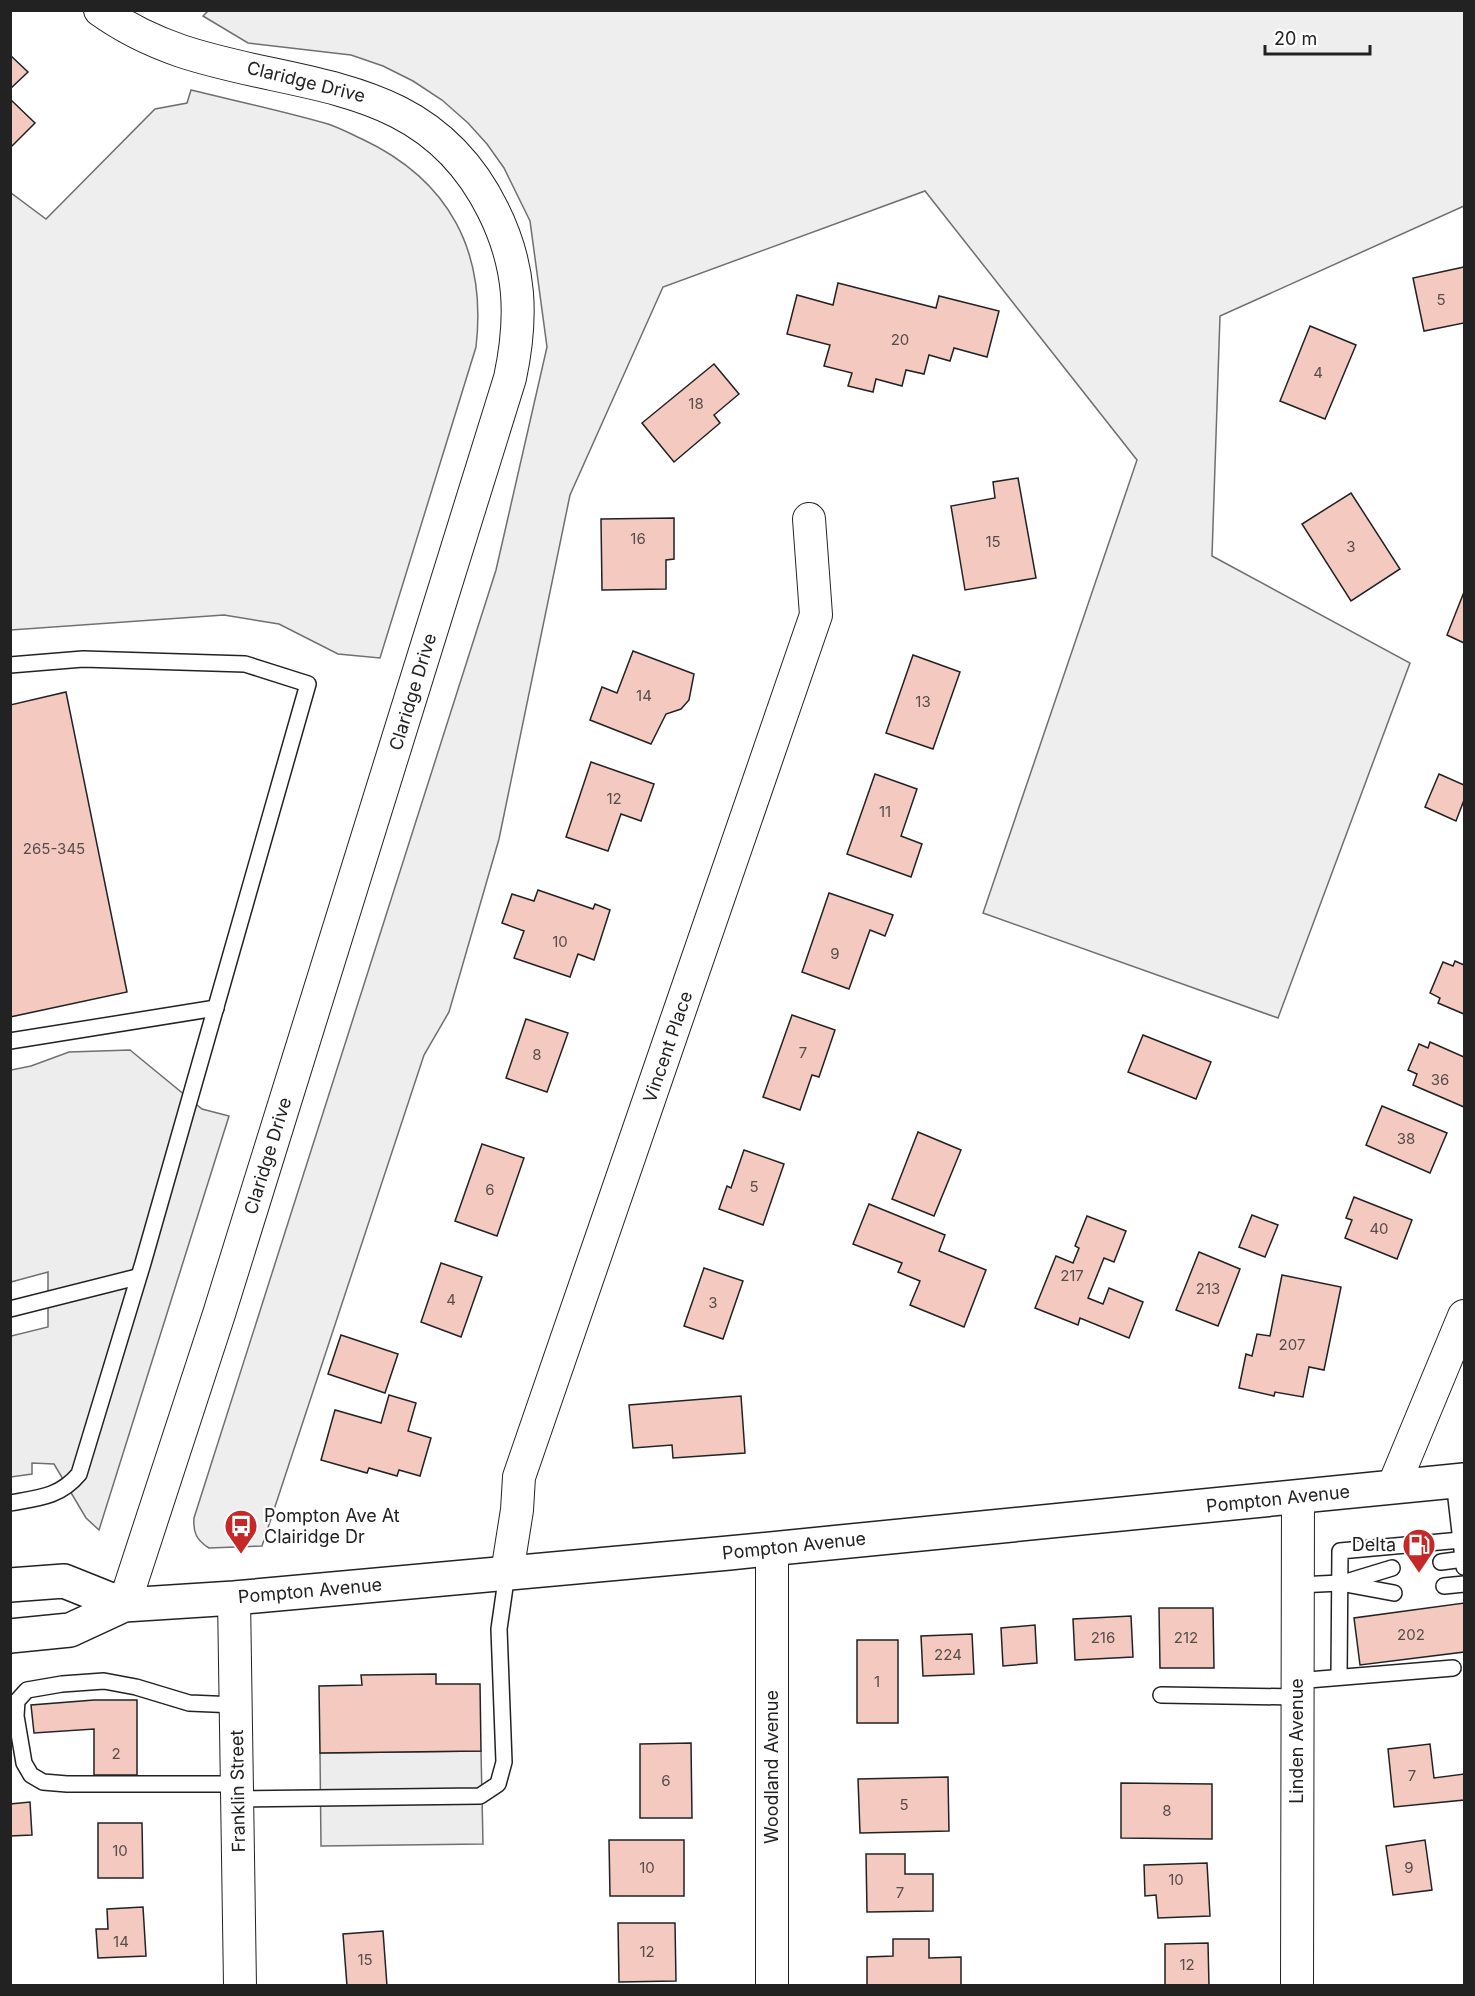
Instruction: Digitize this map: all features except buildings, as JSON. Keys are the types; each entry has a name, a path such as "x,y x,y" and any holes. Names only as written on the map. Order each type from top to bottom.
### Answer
{"main road":[{"name":"Pompton Avenue","path":"10,1636 70,1630 124,1605 234,1598 507,1574 1459,1480"},
{"name":"Pompton Avenue","path":"10,1585 64,1581 124,1605"}],"street":[{"name":"Claridge Drive","path":"100,10 131,20 183,51 348,91 403,114 427,130 450,150 486,196 511,254 517,284 519,316 517,347 510,378 219,1314 124,1605"},
{"name":"Vincent Place","path":"507,1574 517,1510 519,1477 816,615 809,519"},
{"path":"1393,1487 1464,1316"},
{"name":"Linden Avenue","path":"1298,1497 1296,1689 1298,1986"},
{"name":"Woodland Avenue","path":"772,1549 772,1986"},
{"name":"Franklin Street","path":"234,1598 240,1986"}],"lane":[{"path":"10,665 82,659 244,664 308,684 216,1008 79,1474 70,1485 59,1492 10,1503"},
{"path":"10,1041 216,1008"},
{"path":"10,1309 137,1277"},
{"path":"1441,1562 1464,1563 1459,1480"},
{"path":"1339,1677 1340,1551 1461,1540"},
{"path":"1340,1583 1392,1568"},
{"path":"236,1705 189,1703 156,1692 104,1681 62,1684 27,1690 17,1701 16,1716 24,1763 31,1775 43,1782 238,1792 480,1796 498,1784 504,1762 499,1629 507,1574"},
{"path":"1298,1585 1340,1583 1394,1593"},
{"path":"1444,1586 1464,1584"},
{"path":"1161,1695 1296,1689 1339,1677 1453,1668"}],"shaded area":[{"path":"208,11 1464,11 1464,206 1220,316 1212,556 1410,663 1278,1018 983,913 1137,460 925,191 663,287 570,495 499,839 449,1012 424,1055 262,1546 209,1548 196,1535 194,1518 496,570 547,347 530,221 504,168 468,123 442,100 413,81 383,66 351,55 248,43 203,16"},
{"path":"191,90 328,124 392,156 418,175 439,198 456,222 468,250 475,280 478,312 476,347 380,658 338,654 279,624 224,615 11,630 11,193 46,219 155,109 187,103"},
{"path":"130,1050 202,1109 229,1116 99,1530 86,1518 54,1464 32,1463 32,1474 11,1477 11,1336 48,1327 48,1272 11,1282 11,1070 31,1066 69,1052"},
{"path":"481,1751 483,1844 321,1846 320,1753"}],"place":[{"name":"Pompton Ave At Clairidge Dr","path":"241,1555"},
{"name":"Delta","path":"1419,1574"}]}
